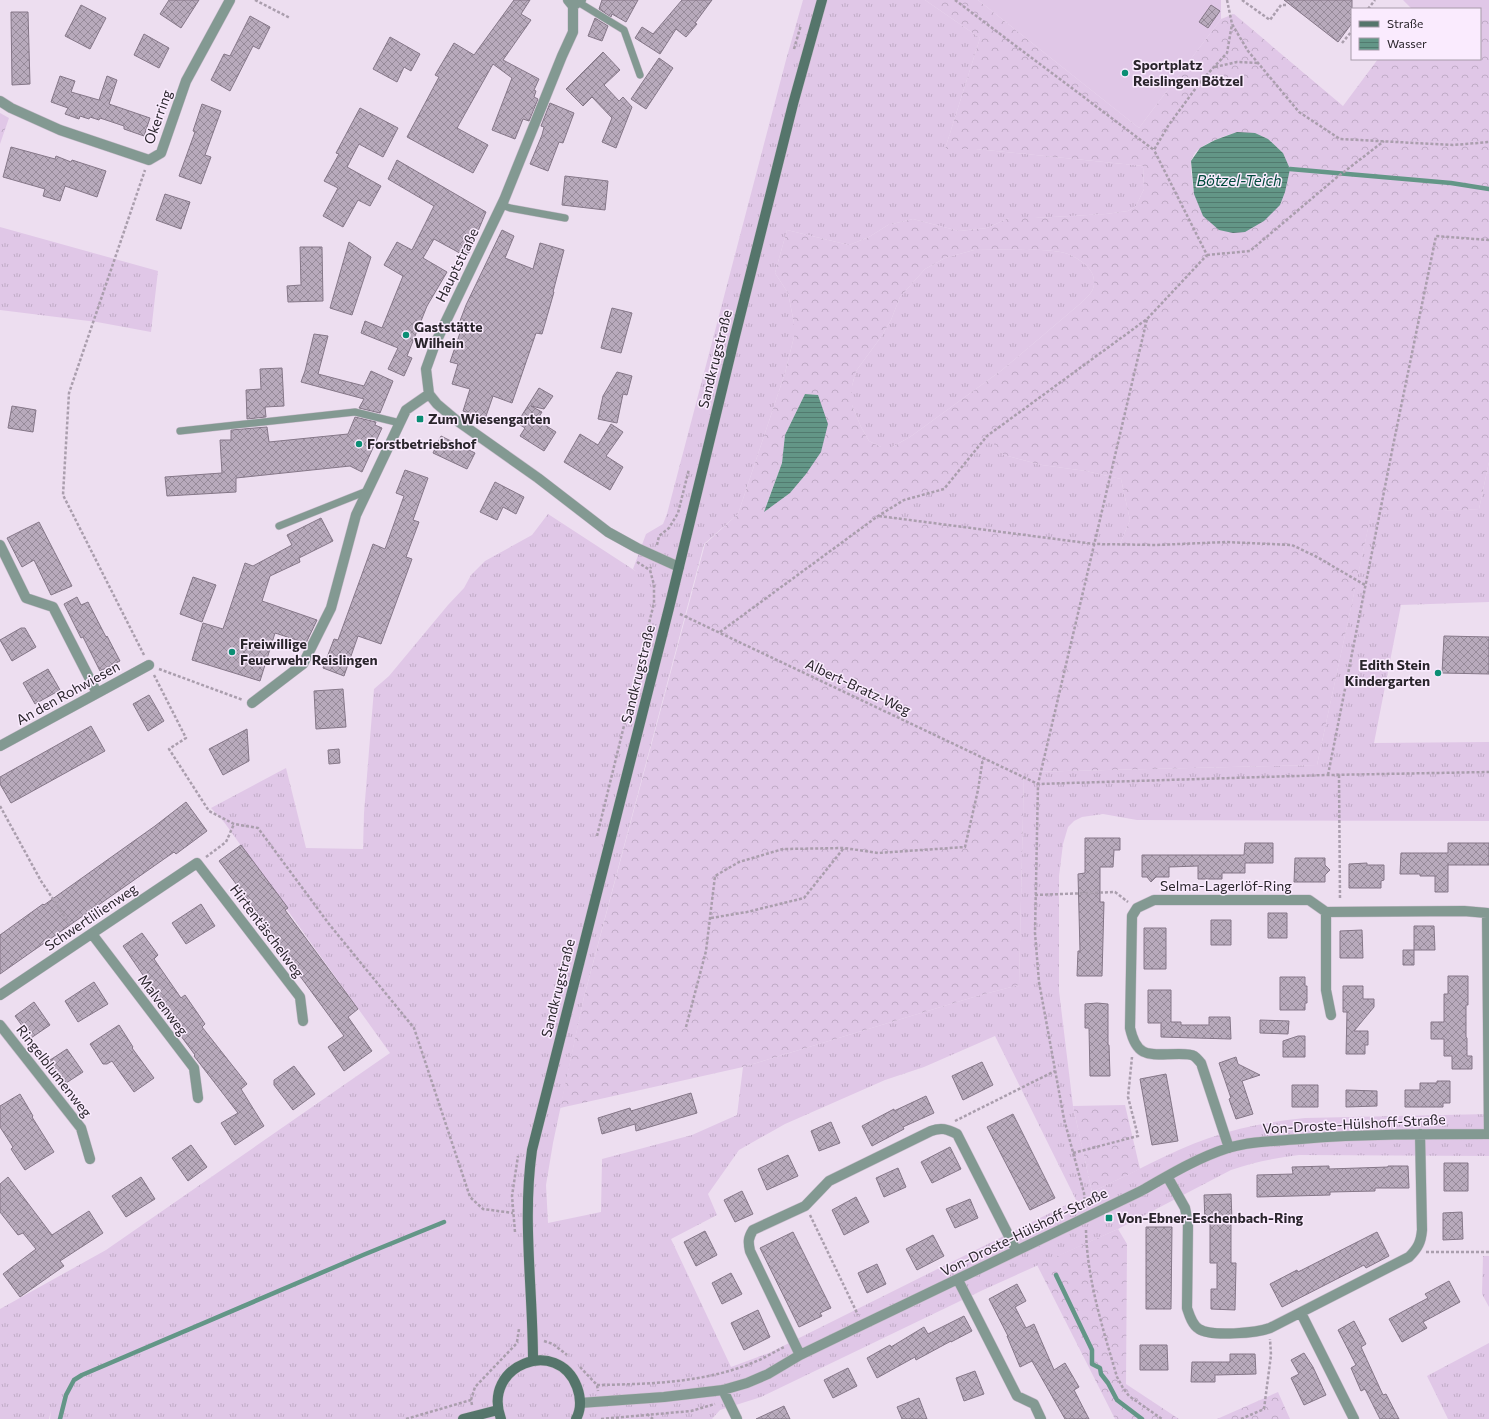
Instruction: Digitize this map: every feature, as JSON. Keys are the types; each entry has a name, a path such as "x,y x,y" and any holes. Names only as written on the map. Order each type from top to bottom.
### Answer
{"street":[{"name":"Okerring","path":"0,101 11,108 60,130 149,160 161,153 186,81 230,0"},
{"name":"Sandkrugstraße","path":"533,1361 528,1206 529,1174 532,1150 669,608 793,104 822,0"},
{"name":"Hauptstraße","path":"429,394 426,369 435,344 502,205 573,32 575,2"},
{"path":"252,703 303,664 331,608 356,515 367,491 406,410 429,394 437,404 456,420 538,478 608,532 637,548 679,567"},
{"path":"0,545 26,598 53,607 97,693"},
{"name":"An den Rohwiesen","path":"0,746 149,665"},
{"name":"Schwertlilienweg","path":"0,995 197,863"},
{"name":"Hirtentäschelweg","path":"197,863 300,997 303,1021"},
{"name":"Selma-Lagerlöf-Ring","path":"1137,908 1154,900 1309,900 1326,912"},
{"path":"1137,908 1132,916 1130,1028 1133,1042 1140,1050 1149,1054 1194,1056 1201,1063 1229,1148"},
{"path":"1331,1015 1326,990 1326,912 1464,911 1487,913 1489,1134"},
{"name":"Malvenweg","path":"92,934 194,1068 198,1098"},
{"name":"Ringelblumenweg","path":"0,1025 82,1128 90,1159"},
{"path":"800,1355 750,1251 748,1243 749,1236 753,1230 805,1206 828,1181 931,1131 940,1128 949,1130 957,1134 1016,1250"},
{"path":"1168,1176 1185,1208 1188,1223 1187,1308 1191,1320 1198,1329 1211,1332 1260,1332 1301,1313 1409,1257 1416,1250 1420,1242 1422,1230 1420,1134"},
{"name":"Von-Droste-Hülshoff-Straße","path":"580,1403 664,1397 723,1390 747,1383 768,1374 800,1355 1141,1191 1204,1157 1229,1148 1258,1142 1327,1137 1420,1134 1489,1134"},
{"path":"958,1280 1017,1396 1034,1404 1041,1419"},
{"path":"1301,1313 1354,1419"},
{"path":"463,1419 499,1415 497,1400 503,1381 512,1370 524,1363 533,1361 552,1362 564,1369 574,1380 580,1396 579,1413 576,1419"},
{"path":"723,1390 737,1419"}],"lane":[{"path":"575,2 624,30 640,75"},
{"path":"502,205 510,208 565,218"},
{"path":"180,432 355,412 400,423"},
{"path":"279,526 367,491"}],"path":[{"path":"256,0 290,18"},
{"path":"955,0 1154,150 1207,255"},
{"path":"1227,0 1232,24 1248,51 1299,112 1340,139 1453,145 1489,142"},
{"path":"1242,0 1270,20 1281,5 1287,5"},
{"path":"1369,8 1375,0"},
{"path":"1154,150 1168,126 1201,81 1227,53 1232,24"},
{"path":"1342,43 1351,31"},
{"path":"1214,67 1237,62 1259,63"},
{"path":"720,632 878,516 904,500 944,489 987,436 1147,319 1207,255 1250,251 1336,178 1384,141"},
{"path":"149,160 69,393 63,495 186,738 169,748 209,811 234,824 258,828 329,924 414,1028 470,1197 483,1209 513,1213"},
{"path":"1328,775 1436,236 1489,240"},
{"path":"1147,319 1038,784 1034,933 1039,982 1064,1119 1084,1193 1087,1252 1093,1291 1117,1377 1129,1396 1162,1419"},
{"path":"878,516 1094,544 1157,545 1226,542 1292,545 1317,556 1365,585"},
{"name":"Albert-Bratz-Weg","path":"669,608 1038,784"},
{"path":"149,665 252,703"},
{"path":"686,1027 706,951 715,876 739,862 783,849 844,848 878,853 965,847 978,790 983,758"},
{"path":"1038,784 1328,775 1489,772"},
{"path":"1339,775 1340,912"},
{"path":"0,806 41,881 80,941"},
{"path":"197,863 226,842 234,824"},
{"path":"711,918 747,912 804,898 844,848"},
{"path":"1035,895 1115,892 1137,908"},
{"path":"1073,1153 1138,1136 1128,1097 1133,1042"},
{"path":"940,1128 1055,1072"},
{"path":"805,1206 862,1325"},
{"path":"1416,1250 1430,1253 1489,1252"},
{"path":"1241,1419 1264,1409 1271,1355 1270,1328"},
{"path":"597,1385 684,1380 720,1373 752,1363 794,1342"},
{"path":"406,1419 471,1400"},
{"path":"601,1419 624,1418 647,1414 691,1410 728,1401"},
{"path":"647,1414 653,1419"}],"green space":[{"path":"803,0 925,0 980,38 945,149 976,149 1143,166 1144,189 1136,206 1128,211 1106,214 1009,218 987,228 959,231 913,219 888,225 869,237 849,245 787,230 775,273 788,293 794,323 794,337 785,373 738,514 704,544 584,997 553,1143 546,1185 548,1223 601,1212 602,1159 692,1135 737,1115 743,1067 977,996 1019,985 1024,772 1317,765 1371,514 1479,509 1489,462 1489,602 1401,605 1374,743 1489,742 1489,821 1137,820 1103,814 1082,817 1074,821 1068,827 1063,844 1059,876 1059,991 1073,1106 1092,1192 1165,1156 1209,1138 1256,1125 1305,1118 1489,1114 1489,1156 1299,1155 1282,1157 1231,1170 1118,1229 983,1290 761,1397 720,1410 712,1419 50,1419 51,1411 49,1419 0,1419 0,1309 106,1250 390,1053 224,822 211,808 286,768 306,848 363,849 364,813 374,689 389,676 464,588 471,575 485,561 532,535 548,514 637,572 633,569 646,534 663,524 667,514","holes":["995,1036 1076,1200 769,1353 731,1367 671,1239 717,1215 708,1194 739,1150 785,1124 885,1080 924,1067"]},
{"path":"925,0 978,0 1139,128 1221,19 1234,14 1343,106 1377,60 1481,60 1481,10 1489,10 1489,462 1479,509 1371,515 1317,765 1024,772 1019,985 977,996 743,1067 560,1108 584,997 705,544 738,514 785,373 794,337 794,323 788,293 775,273 787,230 849,245 869,237 888,225 913,219 959,231 987,228 1009,218 1106,214 1128,211 1136,206 1144,189 1143,166 976,149 945,149 980,38","holes":["1237,132 1257,135 1267,139 1283,153 1194,194 1191,162 1197,150 1210,142","1027,249 1065,253 1077,258 1088,267 1094,278 1092,291 1081,303 1002,370 910,437 892,447 881,447 869,441 861,427 852,405 852,386 856,371 881,337 891,320 900,297 925,269 945,258 974,250","805,394 818,395 764,511 782,463 785,435","987,437 1004,455 1042,465 1086,471 1121,479 1130,520 1120,544 1095,544 879,516 904,500 944,489"]},
{"name":"Sportplatz Reislingen Bötzel","path":"978,0 1221,0 1221,19 1139,128"},
{"path":"1403,0 1489,0 1489,10 1481,10 1481,8 1411,8"},
{"path":"0,113 9,118 0,144"},
{"path":"0,227 158,271 151,332 97,322 0,310"},
{"path":"1027,249 1065,253 1083,262 1088,267 1094,278 1091,293 1002,370 910,437 892,447 881,447 869,441 861,427 852,405 852,386 856,371 881,337 891,320 900,297 925,269 945,258 974,250"},
{"path":"987,436 1004,455 1042,465 1086,471 1121,479 1130,520 1120,544 1095,544 878,516 904,500 944,489"},
{"path":"1125,1105 1140,1169 1092,1192 1073,1106"},
{"path":"1118,1229 1127,1244 1126,1384 1179,1419 1115,1419 1037,1265"},
{"path":"1483,1256 1489,1256 1489,1307 1482,1294"},
{"path":"1489,1343 1489,1419 1448,1419 1427,1376"},
{"path":"1278,1392 1290,1419 1217,1419"}],"water":[{"name":"Bötzel-Teich","path":"1237,132 1255,133 1268,139 1283,153 1290,169 1285,192 1280,205 1264,221 1245,232 1233,233 1219,230 1203,216 1194,194 1191,161 1200,148 1215,140"},
{"path":"805,394 818,395 828,424 821,452 806,474 790,493 764,512 782,463 785,435"}],"building":[{"path":"169,0 199,0 181,28 160,14"},
{"path":"514,0 530,0 521,14 531,20 503,60 539,79 534,90 536,91 534,97 538,99 529,121 523,119 515,139 492,130 512,78 493,64 457,128 488,145 473,173 407,137 439,77 435,75 454,43 474,55"},
{"path":"602,0 638,0 626,22 612,14 611,17 599,9"},
{"path":"682,0 712,0 695,23 697,24 686,37 676,29 660,54 635,38 642,27 653,34"},
{"path":"1284,0 1352,0 1351,24 1338,42"},
{"path":"81,5 106,18 90,49 65,36"},
{"path":"1211,5 1220,11 1208,28 1199,22"},
{"path":"11,12 28,12 30,84 12,85"},
{"path":"250,16 270,27 259,49 253,46 230,91 211,80 224,54 230,56"},
{"path":"595,18 608,26 602,41 588,36"},
{"path":"144,34 169,48 159,68 134,55"},
{"path":"390,37 420,54 411,71 404,67 397,82 373,69"},
{"path":"603,52 620,70 604,85 619,101 623,97 632,107 616,148 602,142 612,118 592,97 583,106 566,89"},
{"path":"659,58 673,68 646,109 631,99"},
{"path":"60,76 75,81 71,92 99,100 107,76 117,80 109,104 150,118 144,136 124,129 124,126 100,118 99,120 90,117 89,119 80,116 79,119 65,114 68,108 51,102"},
{"path":"550,103 574,113 563,143 559,142 548,171 530,164 542,135 544,127 541,126"},
{"path":"202,104 221,111 205,155 211,157 201,184 179,176 195,132 193,131"},
{"path":"360,108 398,128 383,157 359,144 347,167 381,186 370,206 358,200 343,227 323,216 338,188 324,181 339,154 336,153"},
{"path":"11,147 55,159 56,156 71,162 72,160 106,171 97,197 65,186 60,201 43,196 45,189 3,177"},
{"path":"397,160 486,212 467,257 434,239 423,258 447,272 427,306 407,356 412,358 404,376 388,369 398,348 361,333 365,321 382,328 403,276 384,265 397,242 412,250 434,206 388,179"},
{"path":"565,176 608,181 605,210 562,205"},
{"path":"165,194 190,202 181,229 156,220"},
{"path":"502,230 514,236 505,258 533,269 540,243 564,250 542,334 536,333 512,403 493,396 485,419 463,411 470,389 452,384 458,364 450,362 461,330 457,329 466,305"},
{"path":"349,242 371,257 352,315 330,308"},
{"path":"300,247 322,247 323,301 288,302 287,286 301,285"},
{"path":"612,308 632,313 621,353 601,348"},
{"path":"314,334 328,336 318,374 364,386 371,371 393,381 380,413 359,408 364,399 301,382"},
{"path":"282,368 284,406 265,407 266,417 247,419 246,390 261,389 260,369"},
{"path":"617,372 632,376 627,395 623,394 617,423 598,419 603,396"},
{"path":"539,388 553,396 544,409 531,406 542,412 537,420 556,432 544,451 520,436 525,428 517,423"},
{"path":"12,406 36,410 33,432 8,428"},
{"path":"355,417 376,422 375,425 382,428 362,472 350,466 236,478 236,492 167,496 165,477 222,473 220,440 231,440 231,430 267,427 269,442 348,434"},
{"path":"611,424 623,432 606,456 623,467 610,490 564,462 580,434 598,445"},
{"path":"441,436 475,453 467,469 433,453"},
{"path":"405,470 428,478 413,520 419,522 406,557 412,559 381,644 358,636 344,676 323,668 334,639 338,640 373,544 385,549 404,496 396,493"},
{"path":"495,482 524,497 516,514 503,507 497,520 480,512"},
{"path":"321,518 333,541 299,558 300,562 270,576 262,601 317,620 306,643 275,633 260,681 192,660 203,623 223,629 245,563 253,566 292,545 287,535"},
{"path":"39,522 72,586 51,595 34,560 22,567 7,538"},
{"path":"193,577 216,585 202,622 180,614"},
{"path":"77,597 81,605 88,602 120,661 100,671 64,604"},
{"path":"21,628 25,628 36,647 12,661 0,640"},
{"name":"Edith Stein Kindergarten","path":"1444,636 1489,637 1489,674 1442,673"},
{"path":"48,669 60,690 35,704 23,683"},
{"path":"343,689 346,727 316,729 314,691"},
{"path":"149,695 164,721 148,731 133,704"},
{"path":"91,726 105,751 11,803 0,784 0,777"},
{"path":"247,729 249,761 223,775 209,749"},
{"path":"339,749 340,763 329,764 328,750"},
{"path":"186,802 207,831 176,854 174,852 0,974 0,935 155,826"},
{"path":"1085,838 1120,838 1120,850 1114,850 1113,867 1100,867 1100,902 1104,902 1102,976 1077,976 1078,951 1080,951 1078,874 1085,873"},
{"path":"1245,843 1273,843 1273,863 1245,863 1245,873 1222,873 1222,879 1198,879 1198,866 1169,867 1169,877 1156,877 1151,882 1147,877 1142,877 1142,855 1244,855"},
{"path":"1448,843 1489,843 1489,865 1448,865 1448,892 1435,892 1435,876 1400,874 1401,853 1448,853"},
{"path":"241,845 288,908 285,910 358,1009 348,1017 372,1051 344,1071 328,1047 344,1036 269,934 272,932 219,861"},
{"path":"1295,858 1325,858 1325,865 1330,870 1325,875 1325,882 1294,882"},
{"path":"1367,863 1367,865 1384,865 1384,880 1381,881 1381,888 1349,888 1349,864"},
{"path":"201,904 215,926 186,944 172,923"},
{"path":"1268,913 1287,913 1287,938 1268,938"},
{"path":"1211,920 1231,920 1231,945 1211,945"},
{"path":"1414,926 1434,926 1435,950 1414,950"},
{"path":"1144,928 1166,928 1166,969 1144,969"},
{"path":"1362,930 1363,958 1340,958 1340,931"},
{"path":"142,933 158,955 154,959 181,998 185,995 205,1024 202,1027 247,1084 241,1089 264,1126 235,1145 221,1123 238,1113 194,1056 195,1055 140,981 145,978 123,946"},
{"path":"1403,950 1414,950 1414,965 1403,965"},
{"path":"1448,976 1468,976 1466,1037 1467,1056 1472,1056 1472,1069 1452,1069 1452,1056 1444,1056 1444,1039 1431,1039 1431,1022 1444,1022 1444,994 1448,994"},
{"path":"1280,977 1305,977 1305,986 1307,986 1307,1003 1305,1003 1305,1010 1280,1010"},
{"path":"94,982 108,1004 78,1022 65,1001"},
{"path":"1343,986 1363,986 1363,999 1374,999 1374,1007 1354,1031 1368,1031 1368,1045 1365,1045 1365,1054 1346,1054 1347,1012 1343,1012"},
{"path":"1148,990 1171,990 1171,1022 1181,1022 1181,1025 1209,1025 1209,1017 1230,1017 1231,1039 1161,1037 1161,1023 1148,1023"},
{"path":"34,1002 50,1025 31,1038 15,1016"},
{"path":"1085,1004 1108,1004 1110,1076 1090,1076 1089,1028 1085,1028"},
{"path":"1260,1020 1289,1021 1288,1034 1260,1033"},
{"path":"119,1025 133,1047 132,1048 154,1078 134,1092 112,1061 107,1064 103,1064 90,1044"},
{"path":"1298,1036 1305,1036 1305,1057 1283,1057 1283,1041"},
{"path":"67,1049 83,1072 63,1085 47,1062"},
{"path":"1236,1057 1238,1064 1260,1075 1242,1081 1253,1114 1236,1119 1229,1099 1231,1098 1219,1063"},
{"path":"982,1062 993,1085 963,1100 952,1076"},
{"path":"294,1066 315,1094 293,1110 274,1085 274,1080"},
{"path":"1166,1074 1178,1141 1152,1145 1140,1079"},
{"path":"1437,1081 1450,1081 1450,1103 1443,1103 1443,1107 1405,1107 1405,1090 1420,1090 1420,1083 1437,1083"},
{"path":"1292,1085 1318,1085 1318,1107 1292,1107"},
{"path":"1346,1090 1377,1091 1377,1106 1346,1107"},
{"path":"691,1093 697,1113 636,1131 635,1124 602,1134 598,1118 630,1108 631,1111"},
{"path":"20,1094 33,1116 32,1117 54,1152 25,1170 11,1149 13,1147 0,1127 0,1106"},
{"path":"926,1096 934,1113 903,1127 904,1129 872,1146 862,1126 894,1109 894,1111"},
{"path":"1013,1114 1055,1198 1030,1210 987,1127"},
{"path":"831,1122 840,1143 819,1151 811,1131"},
{"path":"191,1145 207,1167 188,1181 172,1158"},
{"path":"950,1147 961,1169 932,1183 921,1162"},
{"path":"788,1155 798,1176 767,1190 758,1169"},
{"path":"1444,1163 1468,1163 1468,1191 1444,1191"},
{"path":"1329,1166 1329,1169 1408,1166 1409,1188 1375,1188 1375,1191 1330,1192 1330,1195 1257,1197 1257,1175 1293,1174 1292,1167"},
{"path":"898,1168 906,1187 884,1197 876,1178"},
{"path":"8,1177 52,1235 89,1211 103,1233 60,1261 64,1266 20,1297 3,1274 36,1249 23,1233 18,1235 0,1212 0,1184"},
{"path":"141,1177 155,1199 126,1217 112,1196"},
{"path":"742,1191 753,1214 735,1222 724,1200"},
{"path":"1231,1194 1231,1263 1236,1263 1235,1310 1211,1309 1211,1289 1217,1289 1217,1263 1210,1263 1210,1222 1205,1223 1204,1195"},
{"path":"856,1197 869,1222 844,1235 832,1210"},
{"path":"970,1199 978,1218 955,1228 946,1209"},
{"path":"1462,1212 1463,1239 1443,1240 1443,1213"},
{"path":"1146,1227 1172,1227 1171,1309 1146,1309"},
{"path":"705,1231 717,1255 696,1266 684,1242"},
{"path":"793,1232 831,1308 820,1313 822,1316 799,1327 760,1248"},
{"path":"1377,1232 1389,1256 1366,1268 1364,1265 1282,1307 1270,1284 1297,1270 1298,1272"},
{"path":"933,1235 944,1256 917,1270 906,1249"},
{"path":"877,1264 886,1284 867,1293 858,1273"},
{"path":"731,1273 742,1294 722,1304 712,1283"},
{"path":"1449,1281 1460,1302 1423,1322 1427,1328 1402,1342 1389,1319 1428,1298 1425,1294"},
{"path":"1017,1284 1026,1301 1015,1307 1026,1328 1034,1324 1054,1370 1065,1363 1079,1387 1074,1390 1089,1419 1065,1419 1032,1361 1020,1367 1008,1336 989,1299"},
{"path":"758,1310 770,1337 744,1350 731,1323"},
{"path":"964,1316 972,1331 916,1360 915,1357 877,1378 867,1358 890,1345 891,1347 924,1327 928,1334"},
{"path":"1354,1321 1366,1344 1361,1347 1383,1395 1386,1394 1399,1419 1380,1419 1365,1389 1361,1391 1351,1368 1356,1365 1338,1330"},
{"path":"1140,1345 1167,1345 1168,1370 1140,1370"},
{"path":"1304,1353 1313,1367 1326,1395 1304,1405 1291,1378 1299,1374 1291,1360"},
{"path":"1230,1354 1255,1354 1256,1374 1215,1375 1215,1382 1191,1382 1192,1362 1230,1362"},
{"path":"848,1368 857,1386 833,1398 824,1380"},
{"path":"975,1371 984,1394 964,1401 956,1378"},
{"path":"919,1398 927,1419 902,1419 897,1407"},
{"path":"784,1406 790,1419 756,1419"}],"waterway":[{"path":"1290,169 1451,183 1489,189"},
{"path":"60,1419 66,1395 74,1380 82,1375 444,1222"},
{"path":"1056,1275 1092,1350 1092,1364 1100,1368 1101,1374 1108,1383 1117,1400 1142,1419"}],"place":[{"name":"Sportplatz Reislingen Bötzel","path":"1125,73"},
{"name":"Gaststätte Wilhein","path":"406,335"},
{"name":"Zum Wiesengarten","path":"420,419"},
{"name":"Forstbetriebshof","path":"359,444"},
{"name":"Freiwillige Feuerwehr Reislingen","path":"232,652"},
{"name":"Edith Stein Kindergarten","path":"1438,673"},
{"name":"Von-Ebner-Eschenbach-Ring","path":"1109,1218"}]}
